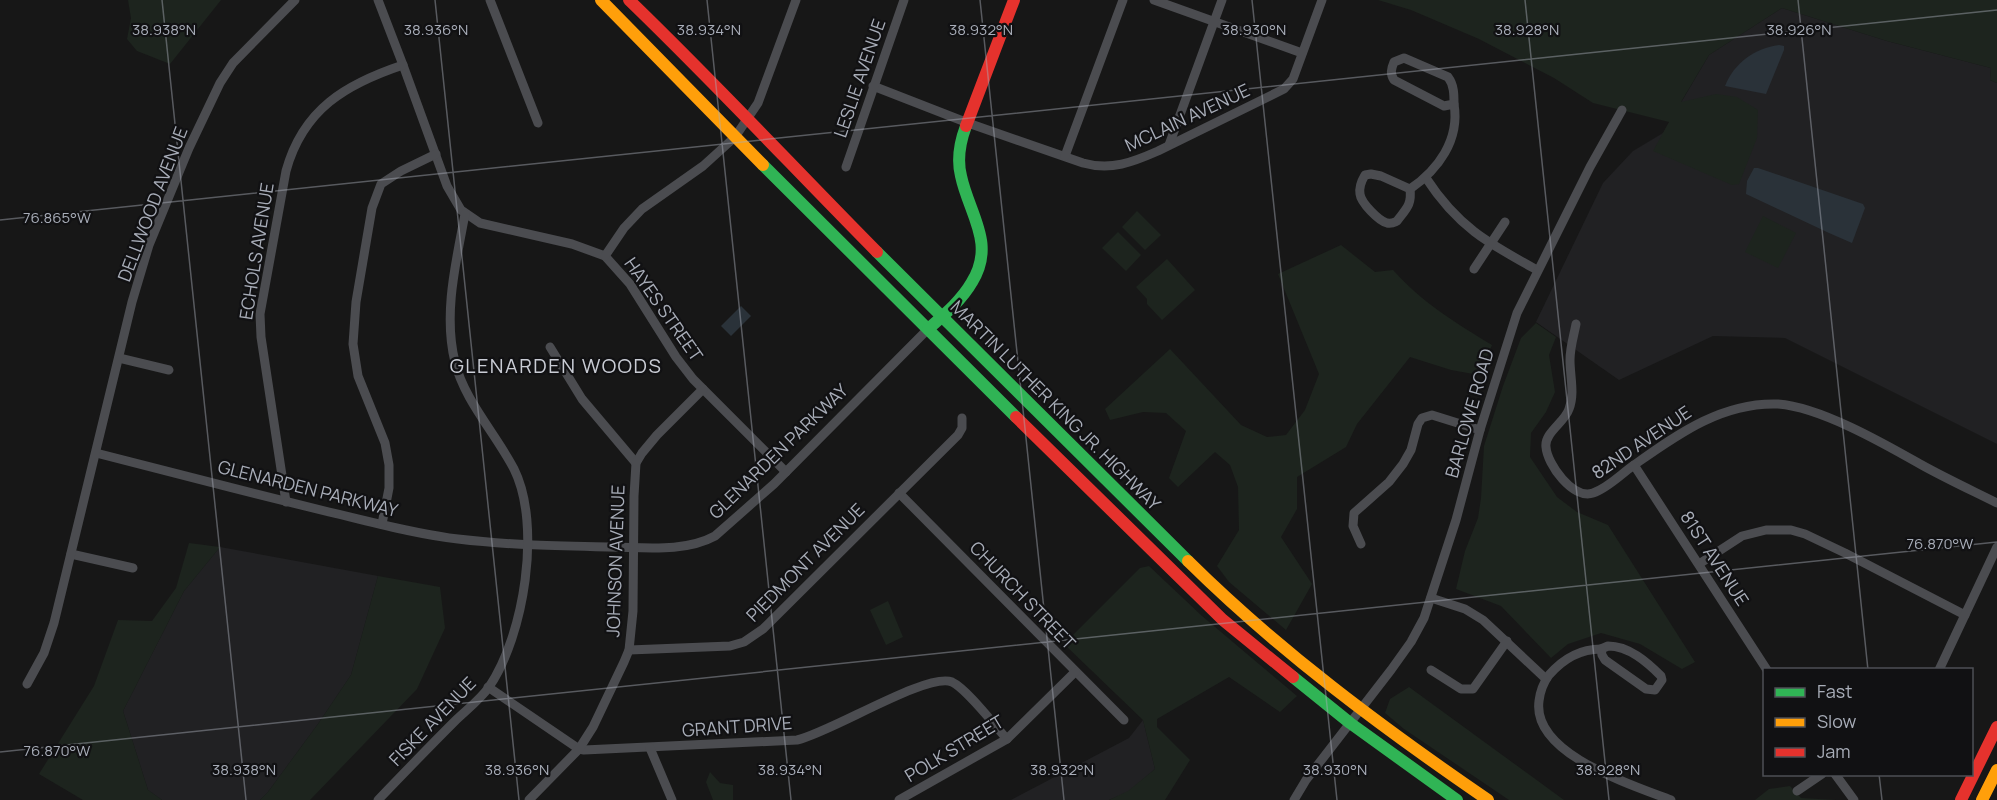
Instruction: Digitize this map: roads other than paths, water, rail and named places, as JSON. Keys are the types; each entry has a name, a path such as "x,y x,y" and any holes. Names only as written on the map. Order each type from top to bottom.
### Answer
{"main road":[{"name":"MARTIN LUTHER KING JR. HIGHWAY","path":"601,0 735,137 1223,620 1350,723 1457,800"},
{"name":"MARTIN LUTHER KING JR. HIGHWAY","path":"629,0 694,63 984,360 1150,524 1251,619 1360,710 1488,800"},
{"name":"GLENARDEN PARKWAY","path":"928,329 971,287 980,263 979,228 961,184 958,166 959,150 1014,0"},
{"path":"1141,540 1150,524"},
{"path":"1973,776 1997,727"},
{"path":"1982,800 1997,770"},
{"path":"1955,800 1964,794 1973,776"},
{"path":"1992,800 1997,783"}],"street":[{"name":"DELLWOOD AVENUE","path":"27,684 50,637 146,254 209,104 234,63 295,0"},
{"path":"378,0 450,194 465,214"},
{"path":"490,0 538,123"},
{"path":"605,256 624,228 642,209 702,165 735,137 760,100 796,0"},
{"name":"LESLIE AVENUE","path":"846,167 904,0"},
{"path":"1065,156 1123,0"},
{"path":"1154,0 1302,53"},
{"path":"1169,145 1222,0"},
{"name":"MCLAIN AVENUE","path":"873,86 968,123 1091,165 1113,167 1169,145 1284,89 1293,79 1322,0"},
{"path":"1410,189 1426,178 1444,155 1453,133 1456,118 1452,82 1445,75 1404,58 1394,62 1391,71 1394,80 1444,106 1454,104"},
{"name":"ECHOLS AVENUE","path":"286,502 260,331 262,303 286,171 299,135 323,106 355,84 403,65"},
{"name":"BARLOWE ROAD","path":"1294,800 1306,780 1411,642 1421,624 1456,520 1510,331 1537,270 1622,110"},
{"path":"382,524 389,488 389,465 385,443 358,376 354,344 356,302 372,208 381,184 435,154"},
{"path":"1371,174 1410,189 1409,206 1397,221 1392,223 1383,221 1364,204 1360,194 1365,175 1371,174"},
{"path":"1426,178 1450,211 1489,244 1537,270"},
{"name":"HAYES STREET","path":"465,214 480,223 572,244 605,256 630,284 680,362 703,389 786,472"},
{"name":"FISKE AVENUE","path":"378,800 488,687 505,654 514,629 524,585 529,545 525,502 519,479 460,379 454,361 450,332 451,305 465,214"},
{"path":"1474,269 1505,222"},
{"name":"82ND AVENUE","path":"1576,324 1570,358 1570,406 1564,420 1547,439 1545,445 1548,456 1569,487 1583,494 1593,493 1602,488 1684,431 1713,415 1743,407 1778,404 1813,412 1884,443 1997,503"},
{"name":"GLENARDEN PARKWAY","path":"96,453 286,502 457,539 529,545 680,546 707,541 722,531 786,472 928,329"},
{"path":"550,347 582,399 636,463"},
{"path":"119,358 169,370"},
{"name":"JOHNSON AVENUE","path":"529,800 579,749 603,708 629,650 633,612 636,463 657,435 703,389"},
{"path":"1361,544 1353,526 1354,513 1389,482 1403,464 1411,450 1418,424 1422,418 1432,415 1480,430"},
{"name":"PIEDMONT AVENUE","path":"629,650 730,646 750,639 763,629 958,435 962,428 962,418"},
{"name":"81ST AVENUE","path":"1634,465 1766,668"},
{"name":"CHURCH STREET","path":"899,493 1124,720"},
{"path":"1699,564 1742,536 1766,530 1791,530 1805,534 1965,615"},
{"path":"1938,668 1997,547"},
{"path":"70,554 133,568"},
{"path":"1431,598 1477,615 1546,679"},
{"path":"1431,670 1461,689 1473,689 1507,641"},
{"path":"1601,649 1605,660 1646,689 1655,690 1660,685 1661,676 1638,656 1613,646 1584,650 1556,667 1546,679 1539,697 1538,712 1543,727 1555,742 1590,765 1671,800"},
{"name":"POLK STREET","path":"899,800 1007,740 1075,672"},
{"name":"GRANT DRIVE","path":"579,749 590,751 805,738 901,695 928,684 943,681 957,685 1007,740"},
{"path":"488,687 579,749"},
{"path":"650,748 672,800"},
{"path":"1797,791 1819,776"},
{"path":"1836,776 1854,800"}],"district":[{"name":"GLENARDEN WOODS","path":"556,365"}]}
